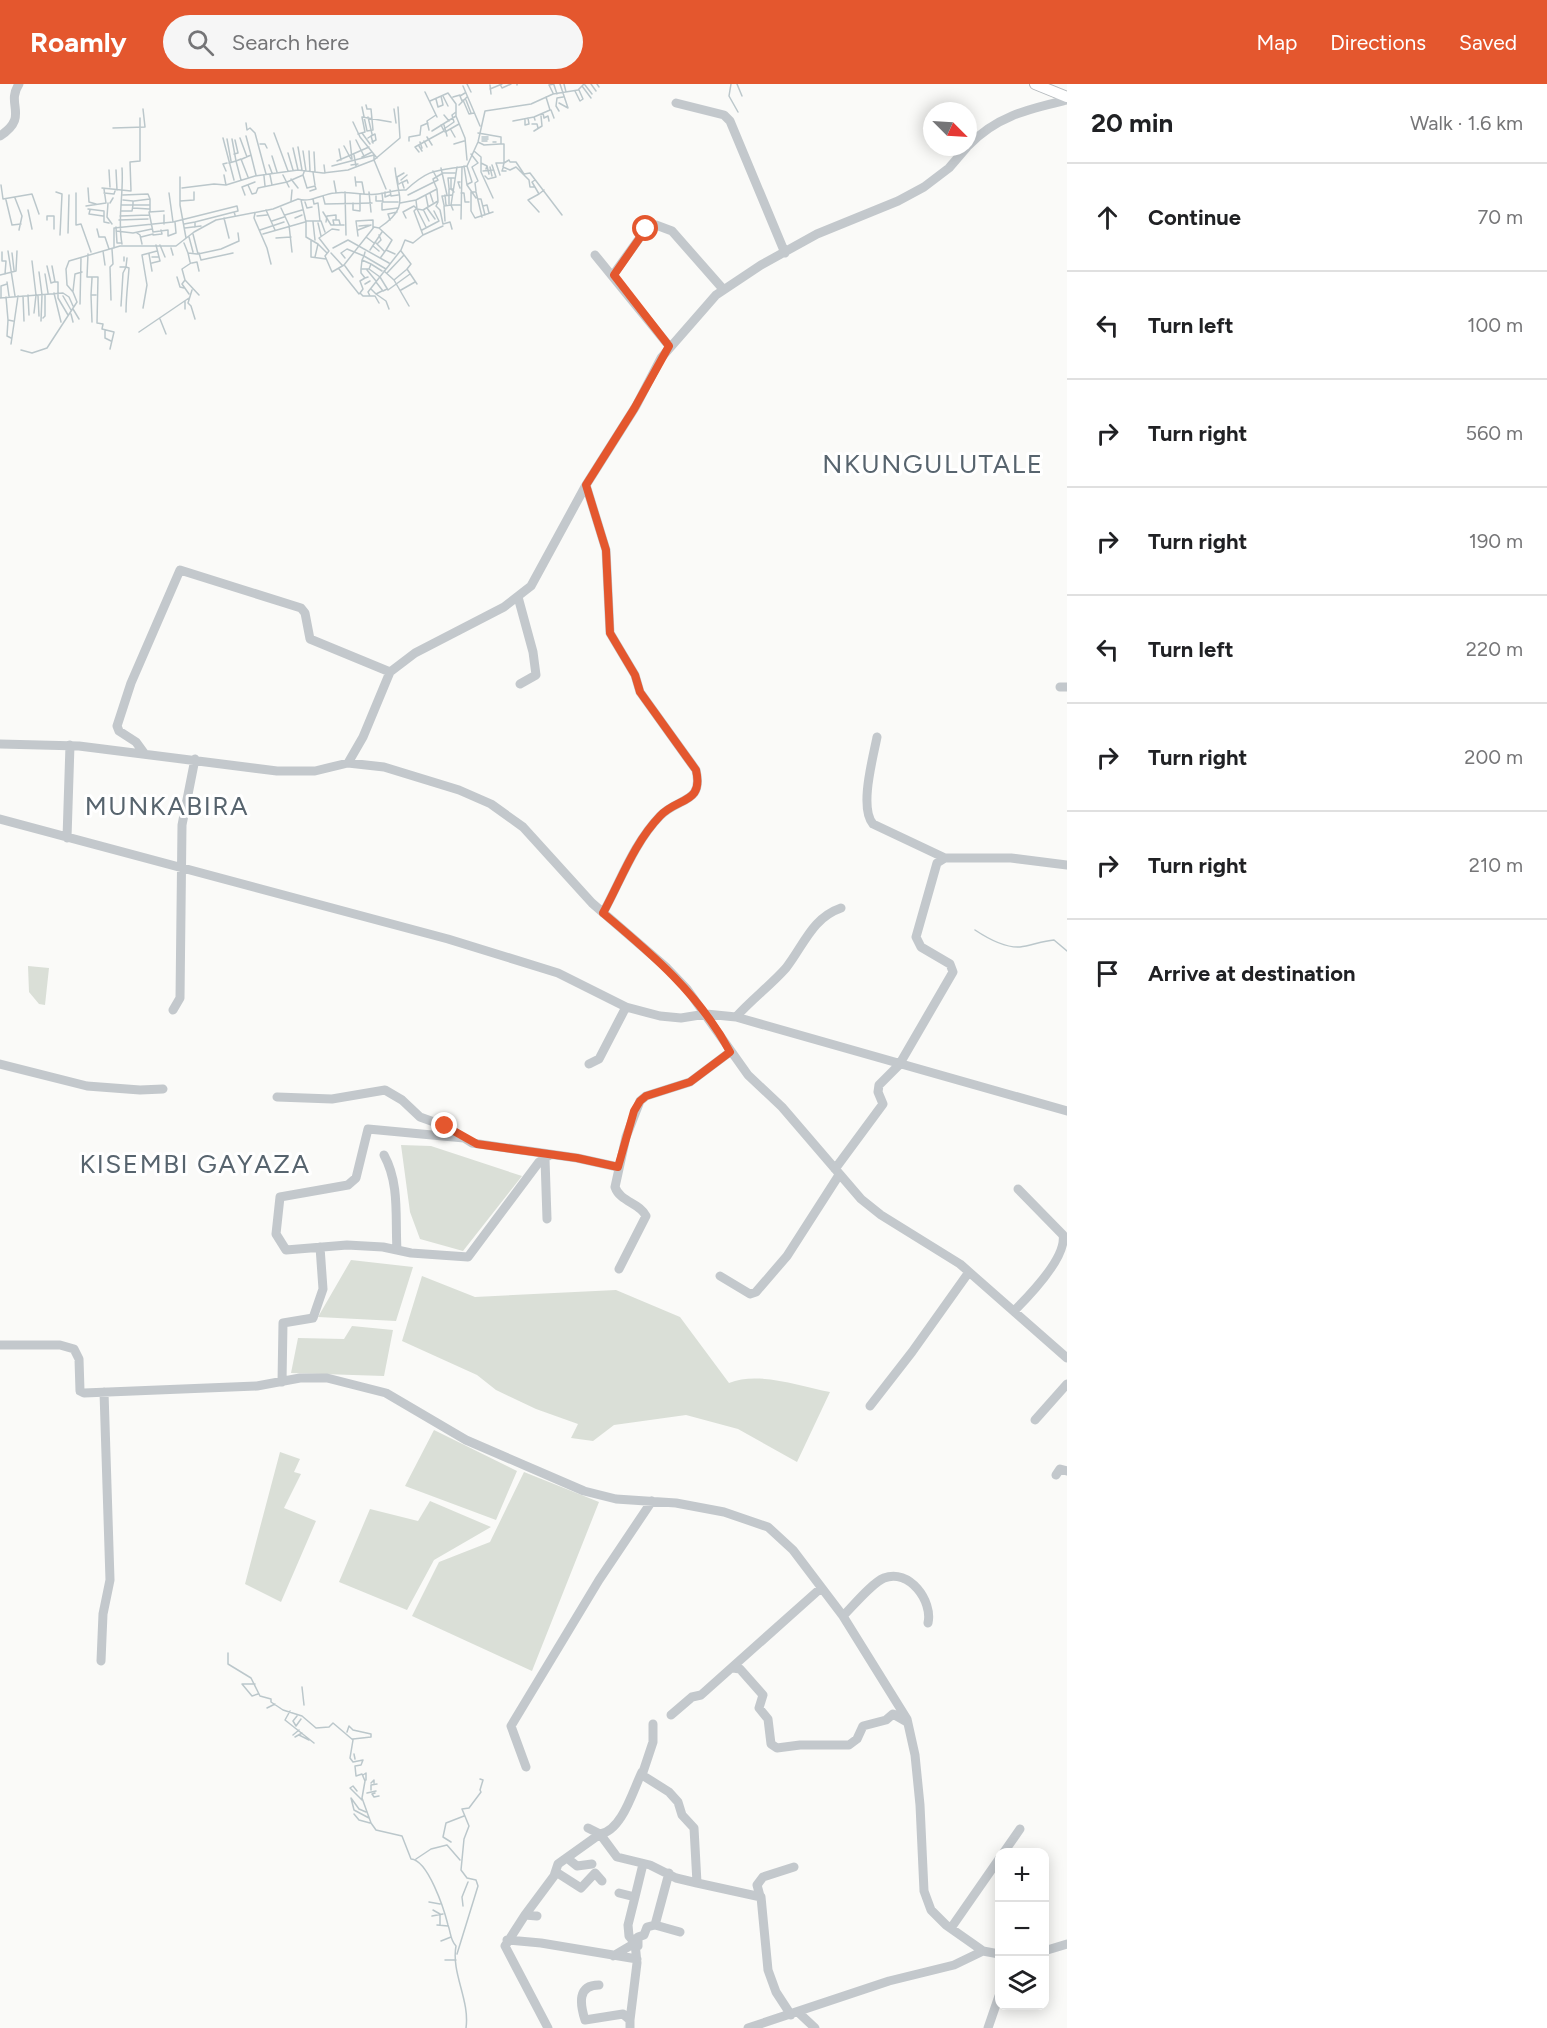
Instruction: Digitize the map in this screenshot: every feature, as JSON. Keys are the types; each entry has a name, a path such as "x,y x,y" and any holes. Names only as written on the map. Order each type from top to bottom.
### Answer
{"main road":[{"path":"1035,84 1067,99"}],"street":[{"path":"0,136 13,127 16,116 16,88 19,84"},
{"path":"977,137 1001,119 1067,99"},
{"path":"676,103 724,115 730,121 785,253"},
{"path":"348,764 363,737 390,672 415,653 504,607 537,578 586,485 634,409 669,346 723,289 817,234 898,201 924,187 949,168 960,156"},
{"path":"614,275 646,229 656,225 672,231 723,289"},
{"path":"595,255 614,275 669,346"},
{"path":"586,485 606,550 610,633 635,675 645,700 669,729 696,770 699,783 694,795 664,812 651,825 634,851 603,913"},
{"path":"144,753 136,742 119,731 117,726 131,683 180,570 301,608 305,613 310,639 390,672"},
{"path":"518,597 533,652 536,675 520,684"},
{"path":"877,737 867,802 868,817 873,824 945,858 1011,858 1067,865"},
{"path":"0,744 70,745 297,771 315,771 348,764 406,772 459,790 491,804 523,826 603,913 667,968 706,1014 730,1052 872,1208 939,1248 1067,1358"},
{"path":"67,838 70,745"},
{"path":"173,1010 180,998 182,825 195,759"},
{"path":"0,819 448,939 558,973 626,1007 660,1016 681,1018 706,1014 736,1017 1067,1111"},
{"path":"720,1276 750,1294 756,1292 787,1256 837,1172 883,1104 878,1092 879,1085 899,1065 953,972 950,964 921,947 915,937 937,863 945,858"},
{"path":"736,1017 784,970 813,925 831,911 841,908"},
{"path":"589,1064 600,1059 626,1007"},
{"path":"619,1269 646,1216 643,1210 616,1191 615,1184 634,1111 646,1096 690,1082 730,1052"},
{"path":"0,1064 87,1086 131,1090 163,1089"},
{"path":"277,1097 332,1099 385,1090 402,1100 420,1117 445,1126 464,1138 493,1148 618,1167"},
{"path":"464,1138 390,1135 368,1129 356,1178 348,1185 280,1197 276,1234 286,1250 346,1245 397,1250 411,1254 468,1257 539,1162 547,1157"},
{"path":"384,1155 391,1172 398,1209 397,1250"},
{"path":"547,1157 547,1219"},
{"path":"1014,1311 1059,1261 1064,1252 1066,1240 1059,1229 1018,1189"},
{"path":"282,1382 283,1323 313,1318 321,1298 320,1247"},
{"path":"870,1406 969,1272"},
{"path":"0,1345 60,1345 74,1349 79,1359 80,1390 104,1392 234,1388 313,1377 376,1389 466,1440 561,1482 609,1498 652,1501 724,1512 768,1527 783,1539 843,1616 897,1711 907,1722 920,1805 924,1891 931,1910 983,1951 995,1953"},
{"path":"1035,1420 1067,1384"},
{"path":"101,1661 103,1614 110,1580 104,1392"},
{"path":"1056,1475 1060,1469 1067,1471"},
{"path":"526,1767 511,1726 599,1580 652,1501"},
{"path":"843,1616 881,1580 894,1576 913,1583 919,1590 930,1615 928,1623"},
{"path":"671,1715 733,1668 821,1588"},
{"path":"733,1668 740,1669 763,1695 759,1708 768,1719 771,1744 777,1748 849,1745 857,1739 863,1726 886,1720 897,1711"},
{"path":"548,2028 505,1946 507,1940 556,1872 558,1863 600,1834 607,1833 617,1823 642,1772 653,1742 652,1724"},
{"path":"642,1772 645,1778 669,1792 678,1802 682,1815 694,1828 697,1883"},
{"path":"588,1828 600,1834 617,1857 697,1883 760,1896"},
{"path":"1007,1848 1020,1829"},
{"path":"567,1858 577,1866 592,1864"},
{"path":"630,2024 637,1959 635,1944 629,1936 628,1925 643,1864"},
{"path":"951,1928 995,1865"},
{"path":"794,1867 763,1877 757,1885 765,1914 768,1970 776,1992 795,2014 815,2028"},
{"path":"556,1872 581,1888 595,1873 602,1881"},
{"path":"656,1925 669,1874"},
{"path":"619,1893 635,1897"},
{"path":"525,1915 537,1916"},
{"path":"613,1956 635,1944 638,1946 638,1937 644,1935 647,1927 656,1925 680,1932"},
{"path":"507,1940 541,1943 637,1959"},
{"path":"1049,1949 1067,1944"},
{"path":"748,2028 889,1981 954,1965 983,1951"},
{"path":"599,1985 590,1985 583,1991 580,2000 585,2020 623,2014 630,2024"},
{"path":"988,2028 995,2008"}],"shaded area":[{"path":"28,966 49,968 45,1005 39,1004 29,992"},
{"path":"401,1145 431,1146 522,1176 463,1251 420,1239 410,1212"},
{"path":"351,1260 413,1267 396,1321 318,1317"},
{"path":"422,1276 475,1297 616,1290 680,1317 729,1383 753,1378 766,1379 830,1392 797,1462 738,1429 686,1415 614,1425 593,1441 571,1438 578,1424 536,1409 496,1390 477,1375 402,1341"},
{"path":"352,1326 393,1330 384,1376 291,1373 298,1338 344,1339"},
{"path":"434,1430 517,1471 496,1520 405,1486"},
{"path":"280,1452 300,1459 294,1472 301,1474 284,1508 316,1521 281,1602 245,1584"},
{"path":"524,1472 599,1502 532,1671 412,1616 439,1562 490,1542"},
{"path":"430,1501 491,1527 434,1560 407,1610 339,1582 370,1509 418,1521"}],"waterway":[{"path":"467,84 471,92"},
{"path":"500,84 502,88 511,84"},
{"path":"490,89 502,84"},
{"path":"553,93 549,85 554,84"},
{"path":"559,103 568,108 560,84"},
{"path":"564,84 566,92"},
{"path":"21,350 32,353 47,348 77,302 67,285 66,269 69,261 120,246 176,246 194,232 216,220 273,209 298,199 307,200 340,193 373,194 406,190 428,174 467,166 478,142 485,111 531,104 553,94 578,90 584,84"},
{"path":"591,84 596,91"},
{"path":"731,84 729,96 738,112"},
{"path":"737,84 742,96"},
{"path":"490,85 491,94"},
{"path":"554,85 557,94"},
{"path":"585,85 592,94"},
{"path":"463,86 480,126"},
{"path":"582,86 591,98"},
{"path":"575,91 580,101 583,99 579,90"},
{"path":"425,92 437,117"},
{"path":"430,101 448,93 456,104 456,116 465,138 467,160"},
{"path":"462,101 460,96 465,93"},
{"path":"453,97 460,95"},
{"path":"436,99 438,107 443,105 441,96"},
{"path":"443,96 448,106"},
{"path":"459,105 467,97"},
{"path":"534,117 550,110 546,97"},
{"path":"559,111 556,106 557,98 563,97"},
{"path":"463,100 469,114 474,113"},
{"path":"466,100 471,113"},
{"path":"366,105 367,109 371,109 373,130 367,131"},
{"path":"362,107 367,131"},
{"path":"386,189 374,160 400,138 398,107"},
{"path":"113,128 145,127 143,109"},
{"path":"394,109 396,123"},
{"path":"551,110 554,118"},
{"path":"444,129 454,122 452,115 456,112"},
{"path":"543,113 544,118 548,116 549,121"},
{"path":"429,130 427,121 436,115"},
{"path":"444,115 449,121"},
{"path":"432,131 456,116"},
{"path":"534,131 542,126 541,116"},
{"path":"358,134 365,132 362,117 391,122"},
{"path":"368,117 372,134"},
{"path":"513,121 534,117 535,120"},
{"path":"102,188 131,191 130,162 140,161 140,118"},
{"path":"525,120 525,125 529,124 528,118"},
{"path":"353,122 360,137 377,158"},
{"path":"246,123 247,130 250,128 255,133 266,174"},
{"path":"409,141 409,137 420,135 421,126 428,123"},
{"path":"445,132 459,124"},
{"path":"532,124 537,124 538,128"},
{"path":"419,152 415,147 444,131 441,125"},
{"path":"444,125 447,136"},
{"path":"451,130 455,137"},
{"path":"274,133 288,171"},
{"path":"362,133 370,144"},
{"path":"478,133 501,137 501,144 504,144 504,163 509,160 516,162 524,174 530,173 562,215"},
{"path":"371,136 375,134 376,140 372,142"},
{"path":"246,136 251,155"},
{"path":"368,138 371,136 373,143"},
{"path":"427,137 432,145"},
{"path":"482,137 488,137"},
{"path":"223,138 234,180"},
{"path":"240,138 247,157"},
{"path":"227,139 231,161"},
{"path":"232,139 236,161 241,159 248,177"},
{"path":"482,139 488,139"},
{"path":"234,154 238,153 235,140"},
{"path":"356,140 364,156"},
{"path":"350,141 352,159"},
{"path":"424,141 427,147"},
{"path":"454,144 464,141"},
{"path":"482,141 487,141"},
{"path":"420,142 422,148"},
{"path":"478,142 484,145 500,144"},
{"path":"260,144 265,144 267,148"},
{"path":"344,146 351,159"},
{"path":"419,146 422,151"},
{"path":"298,147 302,170"},
{"path":"337,161 369,147"},
{"path":"293,148 298,170"},
{"path":"339,149 341,160"},
{"path":"303,151 306,171"},
{"path":"309,151 310,171"},
{"path":"474,151 481,157 481,172 493,198"},
{"path":"314,152 315,172"},
{"path":"362,157 372,152"},
{"path":"288,153 293,170"},
{"path":"471,154 478,163 472,167 478,181 475,183 476,191"},
{"path":"242,159 251,155 256,175"},
{"path":"354,155 356,166"},
{"path":"182,188 214,184 226,185 255,176 298,170 323,173 348,170 374,160 374,155 332,166"},
{"path":"272,156 277,172"},
{"path":"229,163 236,161 241,180"},
{"path":"226,171 223,164 227,163"},
{"path":"481,163 487,166 486,169"},
{"path":"500,175 496,163 504,163 503,167 510,170 516,167 529,180 530,187 535,187"},
{"path":"351,165 358,164"},
{"path":"269,165 272,173"},
{"path":"324,165 325,173"},
{"path":"485,176 488,179 496,177 492,165"},
{"path":"464,166 467,185 476,198"},
{"path":"467,166 472,182 468,184"},
{"path":"487,166 489,174"},
{"path":"445,221 444,206 451,205 457,167"},
{"path":"461,219 462,167"},
{"path":"490,167 492,176"},
{"path":"122,168 120,225 122,244"},
{"path":"386,250 392,240 379,228 395,214 400,202 395,168"},
{"path":"441,168 447,195"},
{"path":"503,168 502,171 506,171"},
{"path":"109,170 110,187"},
{"path":"116,170 117,190"},
{"path":"483,171 493,170"},
{"path":"406,218 403,212 414,206 417,209 416,200 437,189 434,182 438,180 433,171"},
{"path":"248,185 252,194 256,193 258,188 287,182 303,175 304,172"},
{"path":"313,172 315,185"},
{"path":"398,183 397,177 404,173"},
{"path":"408,195 434,182 433,179 443,173 455,173"},
{"path":"224,175 226,185"},
{"path":"270,175 272,185"},
{"path":"283,175 289,187"},
{"path":"303,175 307,188 315,186 316,189 310,191"},
{"path":"401,180 407,175"},
{"path":"264,176 265,186"},
{"path":"180,177 180,205 186,238"},
{"path":"355,177 356,186"},
{"path":"449,188 448,178 454,178"},
{"path":"291,179 298,188"},
{"path":"451,179 451,189 454,192"},
{"path":"403,182 407,180 408,183"},
{"path":"535,180 532,182 539,194 544,190"},
{"path":"334,181 336,192"},
{"path":"245,195 242,187 255,182"},
{"path":"356,182 362,182 364,193"},
{"path":"399,184 402,182 404,188"},
{"path":"460,182 458,182 460,188"},
{"path":"1,185 3,199 32,194 39,214"},
{"path":"88,188 89,202 96,204"},
{"path":"86,206 106,203 104,189"},
{"path":"426,227 417,209 423,210 438,201 437,189"},
{"path":"449,204 449,189 453,189"},
{"path":"291,201 292,190"},
{"path":"390,190 391,196 398,195"},
{"path":"104,193 114,194 115,191"},
{"path":"56,192 62,194 60,235"},
{"path":"180,201 194,200 194,192"},
{"path":"345,192 346,235"},
{"path":"369,192 371,212"},
{"path":"385,192 385,197 390,195"},
{"path":"482,217 476,192 471,192 471,211 475,218 493,212"},
{"path":"76,193 76,225 81,224 91,252"},
{"path":"169,193 173,222 237,206 238,211 234,212"},
{"path":"382,193 383,202 398,202"},
{"path":"430,193 433,202"},
{"path":"461,193 464,193 465,202 469,202"},
{"path":"123,195 148,194 150,199"},
{"path":"353,203 353,210 360,211 360,194"},
{"path":"539,194 528,200 539,212"},
{"path":"68,233 69,195"},
{"path":"445,195 446,205"},
{"path":"444,205 442,196 452,195"},
{"path":"323,196 325,204 372,203"},
{"path":"376,196 376,201 382,201"},
{"path":"426,196 428,206"},
{"path":"15,198 22,216 19,230"},
{"path":"110,203 113,198"},
{"path":"134,201 150,199 150,211"},
{"path":"313,199 314,204 318,203 320,221 306,221 306,237 318,244"},
{"path":"478,199 481,199 485,215"},
{"path":"6,200 12,225 21,224"},
{"path":"123,200 133,201 133,205 150,205"},
{"path":"301,200 306,222"},
{"path":"400,203 416,200"},
{"path":"305,202 307,208 312,207"},
{"path":"438,202 436,206 440,210 443,224 450,222 452,229"},
{"path":"108,203 107,217 112,224"},
{"path":"382,203 382,210 398,208"},
{"path":"122,205 133,205 132,211"},
{"path":"453,210 451,205 460,205"},
{"path":"483,206 487,205 489,213"},
{"path":"133,208 149,209"},
{"path":"281,208 289,225 292,252"},
{"path":"427,208 435,219"},
{"path":"88,209 104,211 104,222 109,223"},
{"path":"416,209 414,211 423,235 443,226"},
{"path":"28,210 32,229"},
{"path":"90,210 89,214 103,216"},
{"path":"266,210 275,230"},
{"path":"285,215 302,210"},
{"path":"121,211 132,211"},
{"path":"164,211 149,212 153,232 168,230 168,236 176,233 175,222"},
{"path":"424,211 429,221"},
{"path":"422,230 439,221 434,211"},
{"path":"195,222 234,212 235,215"},
{"path":"323,212 331,225 344,225"},
{"path":"390,220 388,214 397,212"},
{"path":"255,213 254,218 271,264"},
{"path":"120,216 149,215"},
{"path":"164,215 164,224"},
{"path":"257,216 267,215"},
{"path":"295,218 302,215"},
{"path":"326,222 327,216 336,215 336,220"},
{"path":"47,220 47,216 54,216 54,229"},
{"path":"272,221 284,217"},
{"path":"224,218 229,238"},
{"path":"119,220 148,219"},
{"path":"334,225 333,220 339,220 340,224"},
{"path":"358,236 356,221 373,220 373,228"},
{"path":"321,221 325,232"},
{"path":"114,248 114,228 173,222"},
{"path":"184,224 195,222 195,227"},
{"path":"260,230 284,222"},
{"path":"263,234 305,222"},
{"path":"313,222 315,240"},
{"path":"318,223 321,236"},
{"path":"359,226 371,225"},
{"path":"358,230 371,225"},
{"path":"185,228 201,226"},
{"path":"116,227 117,243 121,243"},
{"path":"339,230 332,229 319,238 329,251 325,256 332,272 344,265 374,227 379,228"},
{"path":"97,229 99,237 105,237 109,249"},
{"path":"116,231 133,233 152,229"},
{"path":"153,235 162,234 161,230"},
{"path":"370,250 382,232"},
{"path":"137,233 140,235 142,244"},
{"path":"193,234 198,254 221,249 239,241 238,233"},
{"path":"141,237 153,234"},
{"path":"378,243 381,240 379,235"},
{"path":"370,296 368,292 401,250 405,240 413,243 423,235"},
{"path":"189,237 193,252"},
{"path":"276,238 291,237"},
{"path":"366,237 374,243"},
{"path":"333,248 348,240 389,263"},
{"path":"311,241 311,257 326,259"},
{"path":"375,242 384,251"},
{"path":"184,243 188,253 197,254"},
{"path":"315,257 318,244 327,253"},
{"path":"152,263 160,261 156,245"},
{"path":"160,245 165,257"},
{"path":"373,246 379,251"},
{"path":"171,248 173,255"},
{"path":"111,300 112,249"},
{"path":"345,258 341,253 347,249 364,256 362,260"},
{"path":"381,257 386,250 395,254"},
{"path":"8,251 15,296"},
{"path":"0,275 16,271 17,251"},
{"path":"103,251 105,265"},
{"path":"143,308 147,285 142,255 157,251"},
{"path":"401,251 411,264 407,269 417,284"},
{"path":"2,252 2,261 6,261 5,274"},
{"path":"365,252 364,256 386,269"},
{"path":"12,253 14,270"},
{"path":"188,253 190,262"},
{"path":"199,253 201,260 233,253"},
{"path":"331,253 342,265"},
{"path":"88,254 87,277 98,277 97,323 103,324 102,329 114,332 110,349"},
{"path":"149,254 152,271"},
{"path":"387,273 404,255"},
{"path":"152,257 159,257"},
{"path":"80,304 81,258"},
{"path":"120,267 126,267 127,258"},
{"path":"369,269 361,269 362,260 371,264 369,269 380,277 388,290 410,274"},
{"path":"32,261 36,295 34,313"},
{"path":"192,263 197,262 199,271"},
{"path":"191,263 182,269 185,280 199,295"},
{"path":"371,264 382,271"},
{"path":"47,266 51,283 54,282"},
{"path":"52,266 55,282 58,282 58,298 68,315"},
{"path":"345,266 353,277"},
{"path":"121,306 123,273 126,267"},
{"path":"126,267 129,268 126,312"},
{"path":"339,269 359,294"},
{"path":"361,269 365,278 368,277"},
{"path":"367,270 376,281"},
{"path":"394,280 406,270"},
{"path":"384,271 394,280 409,306"},
{"path":"39,272 42,295 41,321"},
{"path":"73,291 75,274 82,272"},
{"path":"45,274 48,293"},
{"path":"177,277 180,287 184,288"},
{"path":"92,278 91,295 96,295"},
{"path":"365,278 360,281 363,289 360,293 363,296 374,296"},
{"path":"185,280 182,284 189,294"},
{"path":"365,284 370,281"},
{"path":"7,282 9,296"},
{"path":"376,282 383,291 387,289"},
{"path":"401,290 415,282"},
{"path":"1,297 1,286 7,284"},
{"path":"371,289 376,294 382,291"},
{"path":"192,290 188,303 195,319"},
{"path":"54,293 61,322"},
{"path":"0,298 63,293 69,297 73,306"},
{"path":"376,294 386,301 389,309"},
{"path":"28,295 29,315"},
{"path":"43,318 45,316 45,295"},
{"path":"91,295 92,322"},
{"path":"11,344 18,296"},
{"path":"23,296 24,321"},
{"path":"38,296 39,316"},
{"path":"63,296 71,310"},
{"path":"375,296 379,303"},
{"path":"6,297 8,320 13,321"},
{"path":"139,332 189,298"},
{"path":"185,301 185,309"},
{"path":"73,309 79,319"},
{"path":"71,314 73,322"},
{"path":"160,319 166,334"},
{"path":"8,320 7,336 11,338"},
{"path":"105,331 105,338 111,341"},
{"path":"975,930 1008,946 1020,947 1054,940 1067,951"},
{"path":"228,1653 228,1664 251,1678 260,1696 271,1699 271,1702 283,1710 302,1716 316,1728 329,1727 333,1723 353,1740 350,1758 353,1762 363,1760 361,1765 355,1766 356,1776 362,1774 365,1781 362,1798 371,1823 376,1830 402,1836 411,1859 423,1867 439,1897 456,1946 456,1966 467,2018 466,2028"},
{"path":"255,1684 242,1684 252,1696 258,1694"},
{"path":"302,1687 304,1705"},
{"path":"267,1708 275,1704"},
{"path":"290,1711 285,1720 314,1743"},
{"path":"297,1716 293,1721 296,1726 301,1719"},
{"path":"347,1732 349,1726 353,1730 371,1734 371,1737 353,1739"},
{"path":"293,1735 299,1730"},
{"path":"295,1737 302,1733"},
{"path":"299,1735 309,1740"},
{"path":"354,1754 355,1759"},
{"path":"363,1775 366,1773 366,1780"},
{"path":"457,1954 478,1886 476,1880 467,1878 461,1870 464,1839 469,1826 462,1809 469,1808 481,1792 483,1780 480,1779"},
{"path":"371,1783 374,1780 374,1783"},
{"path":"371,1790 371,1785 377,1784"},
{"path":"357,1791 353,1786 350,1788 362,1800"},
{"path":"367,1793 376,1791"},
{"path":"375,1793 372,1794 374,1797 379,1796"},
{"path":"366,1812 359,1809 351,1798 354,1810 369,1818"},
{"path":"354,1814 359,1820 370,1823"},
{"path":"451,1842 443,1837 446,1823 464,1816"},
{"path":"416,1859 431,1849 447,1845 460,1860"},
{"path":"463,1906 462,1897 468,1882"},
{"path":"429,1902 440,1904"},
{"path":"433,1910 440,1914 440,1925"},
{"path":"432,1916 443,1914"},
{"path":"437,1925 448,1926"},
{"path":"441,1941 451,1937"},
{"path":"445,1960 456,1960"}],"district":[{"name":"NKUNGULUTALE","path":"933,464"},
{"name":"MUNKABIRA","path":"167,806"},
{"name":"KISEMBI GAYAZA","path":"195,1164"}],"route":[{"path":"445,1126 472,1143 493,1148 577,1158 618,1167 634,1111 640,1101 646,1096 690,1082 730,1052 721,1034 687,989 667,968 603,913 634,851 651,825 664,812 694,795 699,783 696,770 669,729 656,716 640,692 635,675 610,633 606,550 586,485 634,409 669,346 658,335 614,275 646,229"}]}
